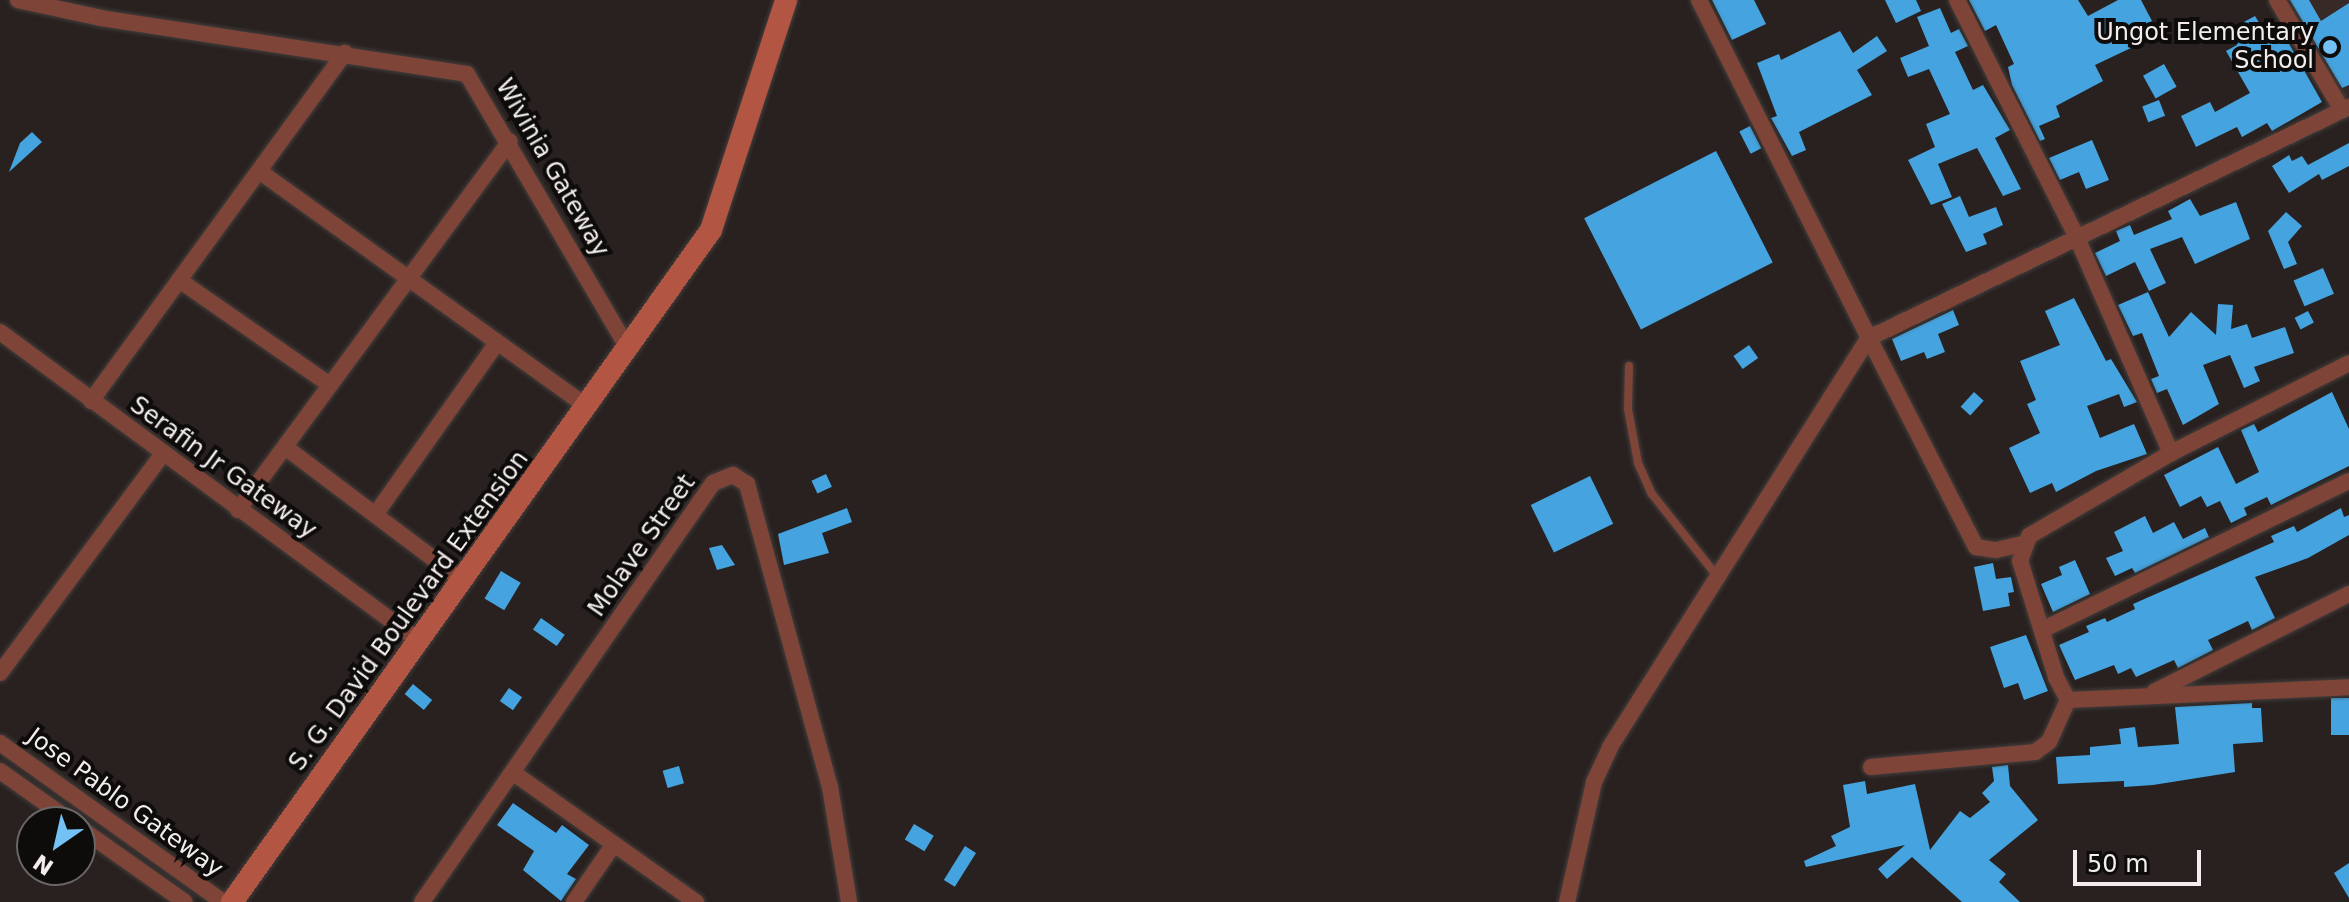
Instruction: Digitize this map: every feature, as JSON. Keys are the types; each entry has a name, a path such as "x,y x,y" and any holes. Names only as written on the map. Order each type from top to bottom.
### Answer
{"street":[{"name":"Wivinia Gateway","path":"18,0 101,18 467,74 510,141 629,350"},
{"name":"S. G. David Boulevard Extension","path":"232,902 629,350 711,230 786,0"},
{"path":"1699,0 1976,547 1996,550 2023,544"},
{"path":"1957,0 2077,238 2171,453"},
{"path":"1567,902 1594,782 1610,747 1720,580 1869,338 2346,109 2277,0"},
{"path":"91,401 345,53"},
{"path":"238,510 510,141"},
{"path":"259,171 588,407"},
{"path":"179,280 330,385"},
{"name":"Serafin Jr Gateway","path":"0,332 162,455 419,641"},
{"path":"375,515 497,343"},
{"path":"2068,700 2056,677 2044,629 2020,561 2023,544 2040,526 2171,453 2349,363"},
{"path":"285,447 463,581"},
{"path":"0,673 162,455"},
{"name":"Molave Street","path":"422,902 515,774 713,483 725,476 741,478 747,484 830,787 849,902"},
{"path":"2044,629 2349,481"},
{"path":"2147,695 2349,594"},
{"path":"2068,700 2349,687"},
{"path":"1871,767 2035,752 2049,742 2068,700"},
{"name":"Jose Pablo Gateway","path":"0,743 223,902"},
{"name":"Jose Pablo Gateway","path":"0,771 49,806"},
{"path":"515,774 696,902"},
{"name":"Jose Pablo Gateway","path":"96,839 185,902"},
{"path":"574,902 614,844"}],"lane":[{"path":"1629,366 1628,409 1638,463 1652,494 1720,580"}],"shaded area":[{"name":"Ungot Elementary School","path":"2287,0 2349,0 2349,95 2338,101"}],"building":[{"path":"1712,0 1754,0 1766,24 1732,40"},
{"path":"1885,0 1916,0 1921,11 1896,23"},
{"path":"1969,0 2078,0 2088,16 2118,0 2141,0 2152,21 2126,34 2133,47 2095,65 2103,81 2056,106 2060,117 2039,126 2045,139 2040,141 2012,85 2008,67 2014,64 1996,25 1985,31"},
{"name":"Ungot Elementary School","path":"2290,0 2309,0 2321,21 2349,3 2349,85 2342,88"},
{"path":"1940,8 1951,33 1959,29 1968,46 1955,52 1973,90 1983,85 2010,130 1995,138 2021,189 2003,196 1977,148 1938,164 1952,197 1931,205 1908,160 1935,147 1926,124 1950,114 1929,69 1908,77 1900,58 1929,46 1917,17"},
{"path":"2255,16 2264,31 2278,24 2322,102 2272,131 2267,123 2242,137 2237,127 2196,147 2181,116 2210,102 2215,112 2250,93 2226,51 2237,45 2229,30"},
{"path":"1840,31 1853,53 1877,36 1887,51 1857,70 1872,95 1799,132 1806,150 1792,156 1771,118 1777,116 1757,63 1779,54 1781,60"},
{"path":"2164,64 2177,87 2156,98 2143,76"},
{"path":"2159,100 2165,116 2148,122 2142,106"},
{"path":"1750,126 1761,148 1751,154 1739,131"},
{"path":"32,132 42,142 9,172 20,143"},
{"path":"2092,140 2109,180 2086,189 2079,172 2060,180 2049,158"},
{"path":"2349,143 2349,166 2322,180 2319,174 2289,193 2272,166 2289,155 2292,161 2302,156 2308,165"},
{"path":"1716,151 1773,262 1641,330 1584,218"},
{"path":"1960,196 1969,217 1996,207 2003,225 1983,234 1987,244 1966,252 1942,204"},
{"path":"2190,199 2200,216 2236,202 2250,239 2195,264 2182,237 2150,249 2166,283 2149,291 2135,262 2106,276 2095,253 2120,241 2116,231 2130,225 2134,235 2172,219 2168,211"},
{"path":"2286,212 2302,226 2288,242 2297,264 2284,269 2268,231"},
{"path":"2323,268 2334,294 2304,306 2294,281"},
{"path":"2148,292 2169,337 2191,312 2216,335 2218,304 2233,305 2231,329 2247,324 2252,338 2285,327 2294,353 2254,367 2260,381 2244,388 2230,355 2203,365 2219,404 2183,425 2167,389 2157,393 2151,379 2159,376 2142,333 2133,336 2118,305"},
{"path":"2074,298 2106,361 2111,359 2137,402 2124,407 2119,394 2087,406 2100,438 2134,424 2147,454 2096,471 2056,492 2052,483 2030,493 2009,448 2040,433 2027,404 2036,400 2020,361 2060,345 2045,311"},
{"path":"1953,310 1959,325 1938,334 1945,352 1927,359 1924,352 1901,361 1892,339"},
{"path":"2308,311 2314,323 2301,329 2295,318"},
{"path":"1749,345 1758,358 1743,369 1733,356"},
{"path":"1974,392 1984,401 1970,416 1961,407"},
{"path":"2332,392 2349,429 2349,466 2271,505 2267,497 2244,508 2247,515 2231,523 2220,501 2207,507 2201,496 2180,507 2164,475 2218,447 2236,484 2259,472 2241,430 2254,424 2258,432"},
{"path":"826,474 832,487 817,493 811,481"},
{"path":"1590,476 1613,524 1554,553 1531,505"},
{"path":"847,508 852,522 822,533 829,553 784,565 778,534"},
{"path":"2341,508 2344,517 2349,515 2349,535 2308,558 2255,577 2275,618 2252,630 2248,621 2208,640 2213,650 2178,668 2174,660 2136,677 2131,668 2118,674 2114,665 2075,680 2059,645 2089,632 2086,626 2105,618 2107,622 2135,609 2133,604 2274,542 2271,536 2294,526 2297,532"},
{"path":"2145,516 2153,533 2174,522 2183,539 2205,528 2209,537 2135,573 2132,568 2115,576 2106,558 2123,551 2114,532"},
{"path":"722,545 735,565 717,570 709,548"},
{"path":"2075,560 2090,594 2053,612 2041,584 2062,575 2059,567"},
{"path":"1993,563 1996,579 2011,577 2014,592 2008,593 2010,606 1983,611 1974,567"},
{"path":"501,571 521,583 504,610 485,598"},
{"path":"541,618 565,635 557,646 533,629"},
{"path":"2026,635 2048,691 2024,700 2018,683 2004,688 1990,647"},
{"path":"413,684 432,700 424,710 405,694"},
{"path":"509,688 522,697 513,710 500,701"},
{"path":"2331,698 2349,698 2349,735 2331,735"},
{"path":"2252,703 2252,708 2261,708 2263,742 2233,744 2235,772 2124,787 2124,781 2058,784 2056,757 2090,755 2090,747 2121,744 2119,729 2135,727 2138,747 2179,744 2175,707"},
{"path":"2008,765 2010,786 2038,820 1989,860 2006,874 1999,882 2020,902 1962,902 1912,857 1887,879 1878,869 1905,845 1806,867 1804,861 1836,846 1831,836 1850,827 1843,785 1865,781 1867,794 1915,784 1930,850 1960,811 1970,818 1990,802 1982,793 1994,781 1992,767"},
{"path":"679,766 684,783 668,788 663,771"},
{"path":"513,803 556,833 562,825 589,845 567,874 576,879 561,901 523,870 534,851 497,825"},
{"path":"914,824 934,836 924,851 905,839"},
{"path":"965,846 976,853 955,887 944,880"},
{"path":"2349,863 2349,898 2334,873"}],"place":[{"name":"Ungot Elementary School","path":"2330,47"}]}
